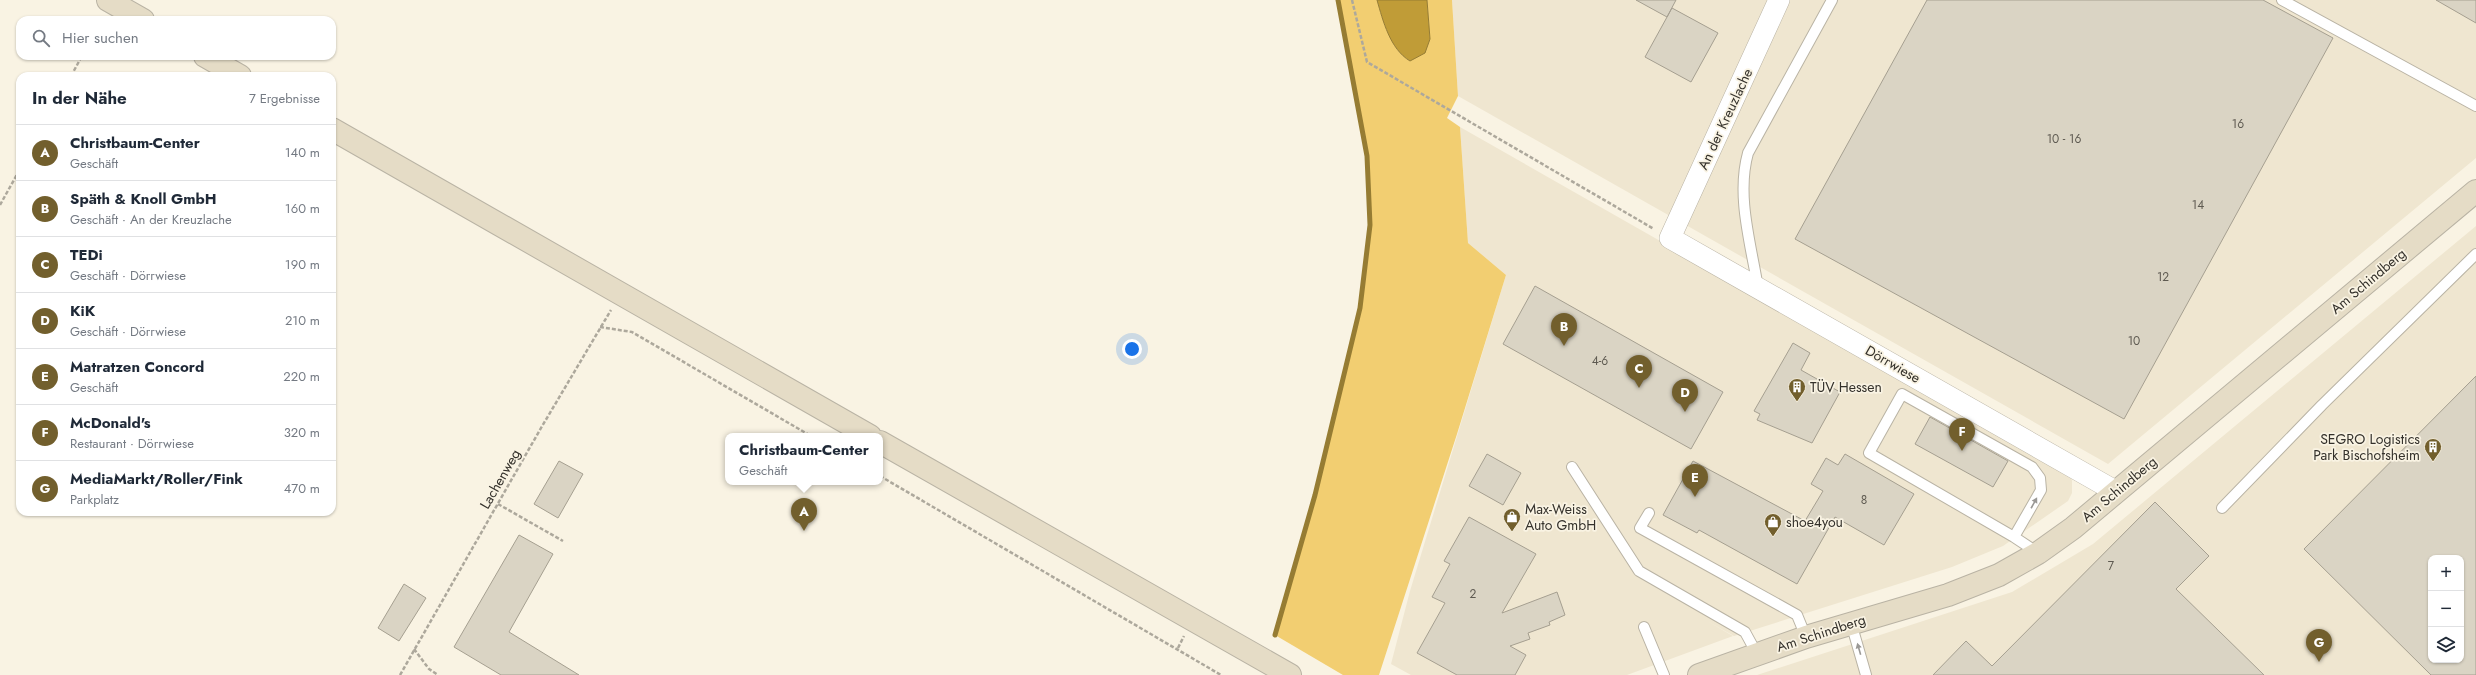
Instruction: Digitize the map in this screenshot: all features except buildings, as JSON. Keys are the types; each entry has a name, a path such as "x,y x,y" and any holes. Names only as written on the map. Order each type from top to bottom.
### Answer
{"main road":[{"path":"108,0 136,16"},
{"path":"212,60 233,72"},
{"path":"336,131 865,433"},
{"name":"Am Schindberg","path":"1699,675 1725,671 1757,654 1806,637 1948,595 1999,575 2038,553 2073,528 2115,491 2476,191"},
{"path":"883,444 1290,675"}],"street":[{"name":"An der Kreuzlache","path":"1670,238 1779,0"},
{"name":"Dörrwiese","path":"1670,238 2115,491"}],"lane":[{"path":"1758,288 1744,200 1743,173 1748,153 1832,0"},
{"path":"2282,0 2476,106"},
{"path":"2222,508 2322,405 2476,254"},
{"path":"2014,537 2041,490 2040,478 2032,467 1902,394 1869,453 2014,537 2038,553"},
{"path":"1572,467 1639,571 1745,632 1757,654"},
{"path":"1649,513 1640,528 1796,615 1806,637"},
{"path":"1851,623 1866,675"},
{"path":"1644,627 1664,675"}],"path":[{"path":"1352,0 1367,62 1670,238"},
{"path":"73,72 80,60"},
{"path":"0,204 16,176"},
{"name":"Lachenweg","path":"400,675 600,327 622,295"},
{"path":"600,327 632,332 806,433"},
{"path":"883,478 1221,675"},
{"path":"498,504 563,541"},
{"path":"414,649 429,669 438,675"}],"shaded area":[{"path":"1338,0 1377,0 1392,42 1403,56 1410,61 1430,40 1427,0 1452,0 1458,96 1447,118 1460,127 1468,243 1506,275 1457,434 1379,675 1343,675 1275,635 1315,495 1360,308 1370,225 1367,156"},
{"path":"1377,0 1427,0 1430,39 1425,53 1410,61 1403,56 1392,42 1388,34"},
{"path":"1452,0 2476,0 2476,158 2108,464 1458,96"},
{"path":"1460,127 2066,472 2072,480 2072,493 2068,501 2003,546 1952,567 1734,636 1707,621 1733,636 1627,675 1411,675 1391,664 1410,591 1506,275 1468,243"},
{"path":"2476,226 2476,675 1757,675 2012,592 2093,544"}],"waterway":[{"path":"1275,635 1315,495 1360,308 1370,225 1367,156 1338,0"}],"place":[{"name":"Späth & Knoll GmbH","path":"1564,346"},
{"name":"TEDi","path":"1639,388"},
{"name":"TÜV Hessen","path":"1797,402"},
{"name":"KiK","path":"1685,412"},
{"name":"McDonald's","path":"1962,451"},
{"name":"SEGRO Logistics Park Bischofsheim","path":"2433,462"},
{"name":"Matratzen Concord","path":"1695,497"},
{"name":"Christbaum-Center","path":"804,531"},
{"name":"Max-Weiss Auto GmbH","path":"1512,532"},
{"name":"shoe4you","path":"1773,537"},
{"name":"MediaMarkt/Roller/Fink","path":"2319,662"}]}
